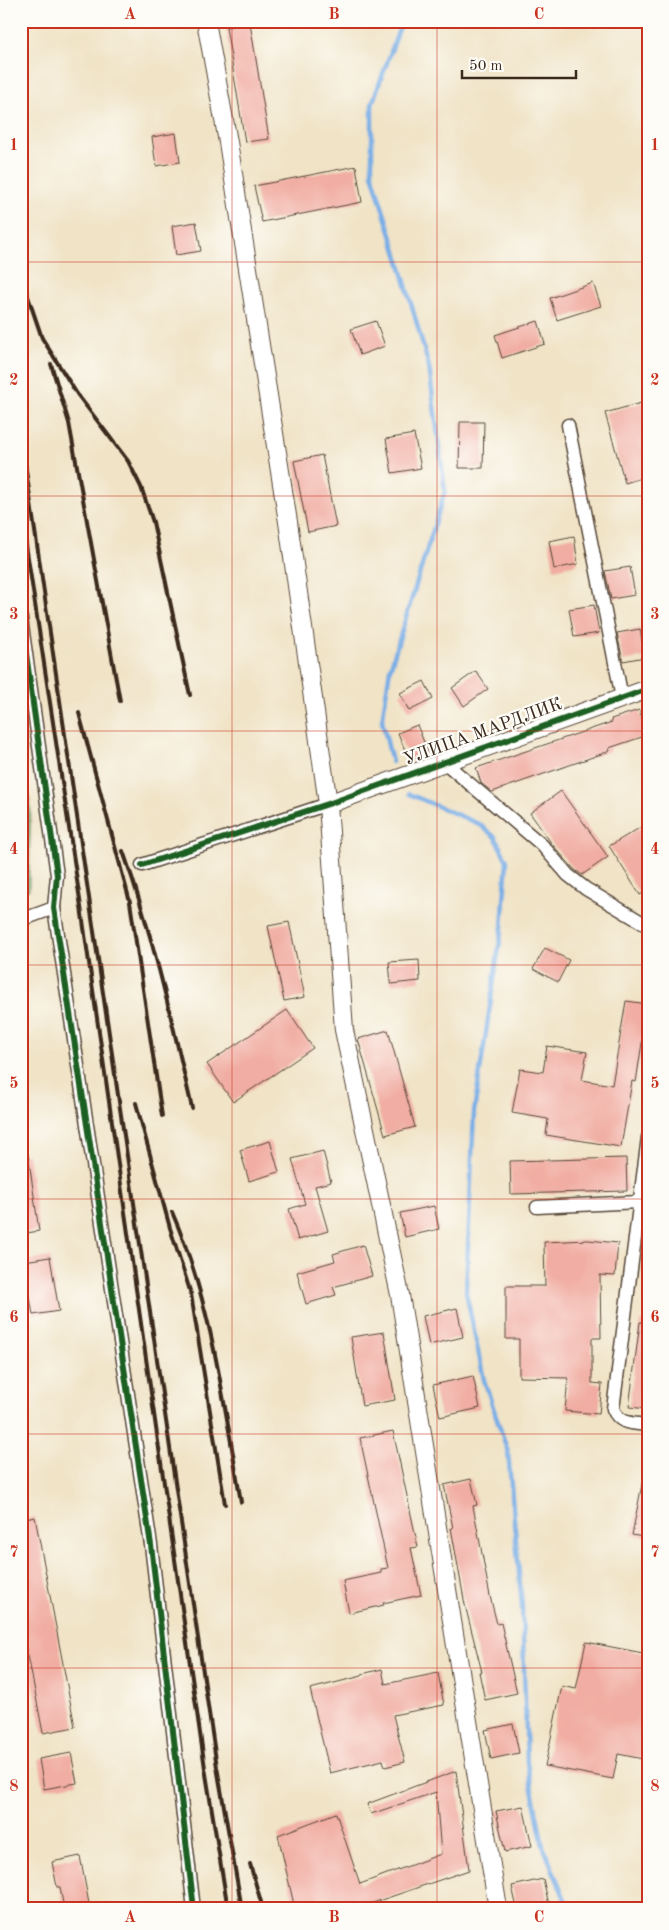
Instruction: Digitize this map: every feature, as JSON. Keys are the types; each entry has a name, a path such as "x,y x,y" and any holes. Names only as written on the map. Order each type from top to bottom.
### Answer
{"main road":[{"path":"206,21 228,142 286,513 328,804 344,1030 400,1295 498,1909"},
{"name":"УЛИЦА МАРДЛИК","path":"328,804 648,689"}],"street":[{"path":"568,425 622,698"},
{"path":"21,618 57,875 54,908 151,1545 194,1909"},
{"path":"444,762 542,845 568,875 586,889 648,926"},
{"path":"142,865 328,804"},
{"path":"21,920 54,908"},
{"path":"648,1137 612,1409 616,1417 624,1422 648,1425"},
{"path":"537,1207 639,1202"}],"green space":[{"path":"21,755 31,807 29,890 21,893"}],"building":[{"path":"250,23 269,139 245,142 226,27"},
{"path":"176,133 180,162 156,166 152,137"},
{"path":"356,166 362,202 262,222 254,186"},
{"path":"196,222 201,251 176,255 172,226"},
{"path":"593,283 601,306 557,320 550,298"},
{"path":"376,321 385,346 360,355 351,329"},
{"path":"538,321 545,344 502,358 495,335"},
{"path":"648,401 648,476 625,483 605,413"},
{"path":"460,422 484,422 483,468 459,468"},
{"path":"414,434 421,468 392,473 386,439"},
{"path":"322,455 336,526 308,532 294,461"},
{"path":"574,536 578,564 554,569 549,541"},
{"path":"630,567 635,595 611,599 605,571"},
{"path":"594,605 599,633 574,637 569,609"},
{"path":"640,629 645,657 623,661 617,633"},
{"path":"476,671 488,689 464,706 452,688"},
{"path":"424,681 433,699 409,711 400,693"},
{"path":"639,710 648,735 609,748 610,751 492,792 481,783 476,768 612,722 611,719"},
{"path":"417,725 428,752 409,760 398,733"},
{"path":"561,791 608,857 582,875 574,869 552,844 530,813"},
{"path":"648,823 648,890 640,895 609,846"},
{"path":"289,922 305,997 284,1001 268,926"},
{"path":"545,948 569,960 558,982 533,969"},
{"path":"419,960 420,981 391,984 389,962"},
{"path":"626,1001 648,1004 636,1082 632,1081 621,1147 546,1135 548,1119 512,1113 520,1069 543,1072 547,1046 587,1052 582,1080 612,1085"},
{"path":"287,1010 313,1048 233,1102 207,1064"},
{"path":"388,1030 415,1127 385,1135 358,1039"},
{"path":"270,1141 279,1172 249,1181 240,1150"},
{"path":"323,1151 331,1182 315,1186 328,1231 298,1240 289,1209 305,1204 292,1159"},
{"path":"28,1154 39,1231 21,1234 21,1155"},
{"path":"626,1158 627,1191 511,1194 510,1161"},
{"path":"434,1206 439,1229 405,1237 400,1213"},
{"path":"588,1240 618,1243 615,1276 600,1275 601,1338 592,1338 592,1383 602,1384 599,1414 565,1411 568,1378 519,1377 519,1339 506,1339 506,1286 545,1286 544,1242"},
{"path":"363,1245 372,1276 333,1287 336,1295 306,1304 297,1272 335,1261 333,1254"},
{"path":"50,1257 59,1311 33,1315 24,1261"},
{"path":"457,1308 463,1337 429,1345 423,1316"},
{"path":"640,1322 648,1322 648,1409 629,1407"},
{"path":"384,1332 395,1400 362,1406 351,1337"},
{"path":"473,1376 480,1408 440,1417 433,1385"},
{"path":"393,1431 418,1547 411,1548 421,1595 349,1613 343,1581 381,1573 381,1569 388,1568 360,1438"},
{"path":"471,1479 477,1505 473,1506 490,1596 497,1624 501,1623 517,1693 485,1700 479,1672 482,1672 465,1605 444,1485"},
{"path":"642,1484 648,1485 648,1538 632,1535"},
{"path":"35,1517 75,1727 43,1733 21,1619 21,1520"},
{"path":"586,1642 648,1654 648,1760 618,1754 613,1779 545,1766 562,1686 576,1689"},
{"path":"382,1669 385,1684 438,1673 444,1705 393,1715 405,1762 385,1767 383,1760 330,1773 310,1689"},
{"path":"513,1724 519,1753 491,1759 485,1730"},
{"path":"71,1753 77,1783 44,1789 39,1759"},
{"path":"456,1771 469,1870 355,1909 295,1909 278,1835 336,1813 360,1884 441,1854 436,1792 371,1814 367,1804"},
{"path":"523,1806 532,1846 505,1852 496,1811"},
{"path":"80,1856 90,1909 64,1909 60,1887 57,1887 52,1862"},
{"path":"543,1879 550,1909 517,1909 512,1886"}],"waterway":[{"path":"392,762 382,721 390,669 445,491 429,367 372,174 372,104 402,21"},
{"path":"409,794 479,824 495,837 507,861 502,927 474,1112 466,1292 484,1380 508,1452 522,1606 527,1763 543,1846 569,1909"}],"railway":[{"path":"21,276 42,338 77,394 128,461 141,487 153,522 190,695"},
{"path":"51,364 69,423 120,701"},
{"path":"21,436 217,1767 242,1909"},
{"path":"21,512 80,900 205,1768 228,1909"},
{"path":"79,713 130,902 162,1116"},
{"path":"123,851 153,946 192,1108"},
{"path":"136,1103 170,1228 191,1294 225,1504"},
{"path":"172,1212 186,1247 207,1318 241,1502"},
{"path":"250,1864 263,1909"}],"cycle path":[{"path":"21,618 57,875 54,908 151,1545 194,1909"},
{"path":"142,865 328,804 648,689"}]}
